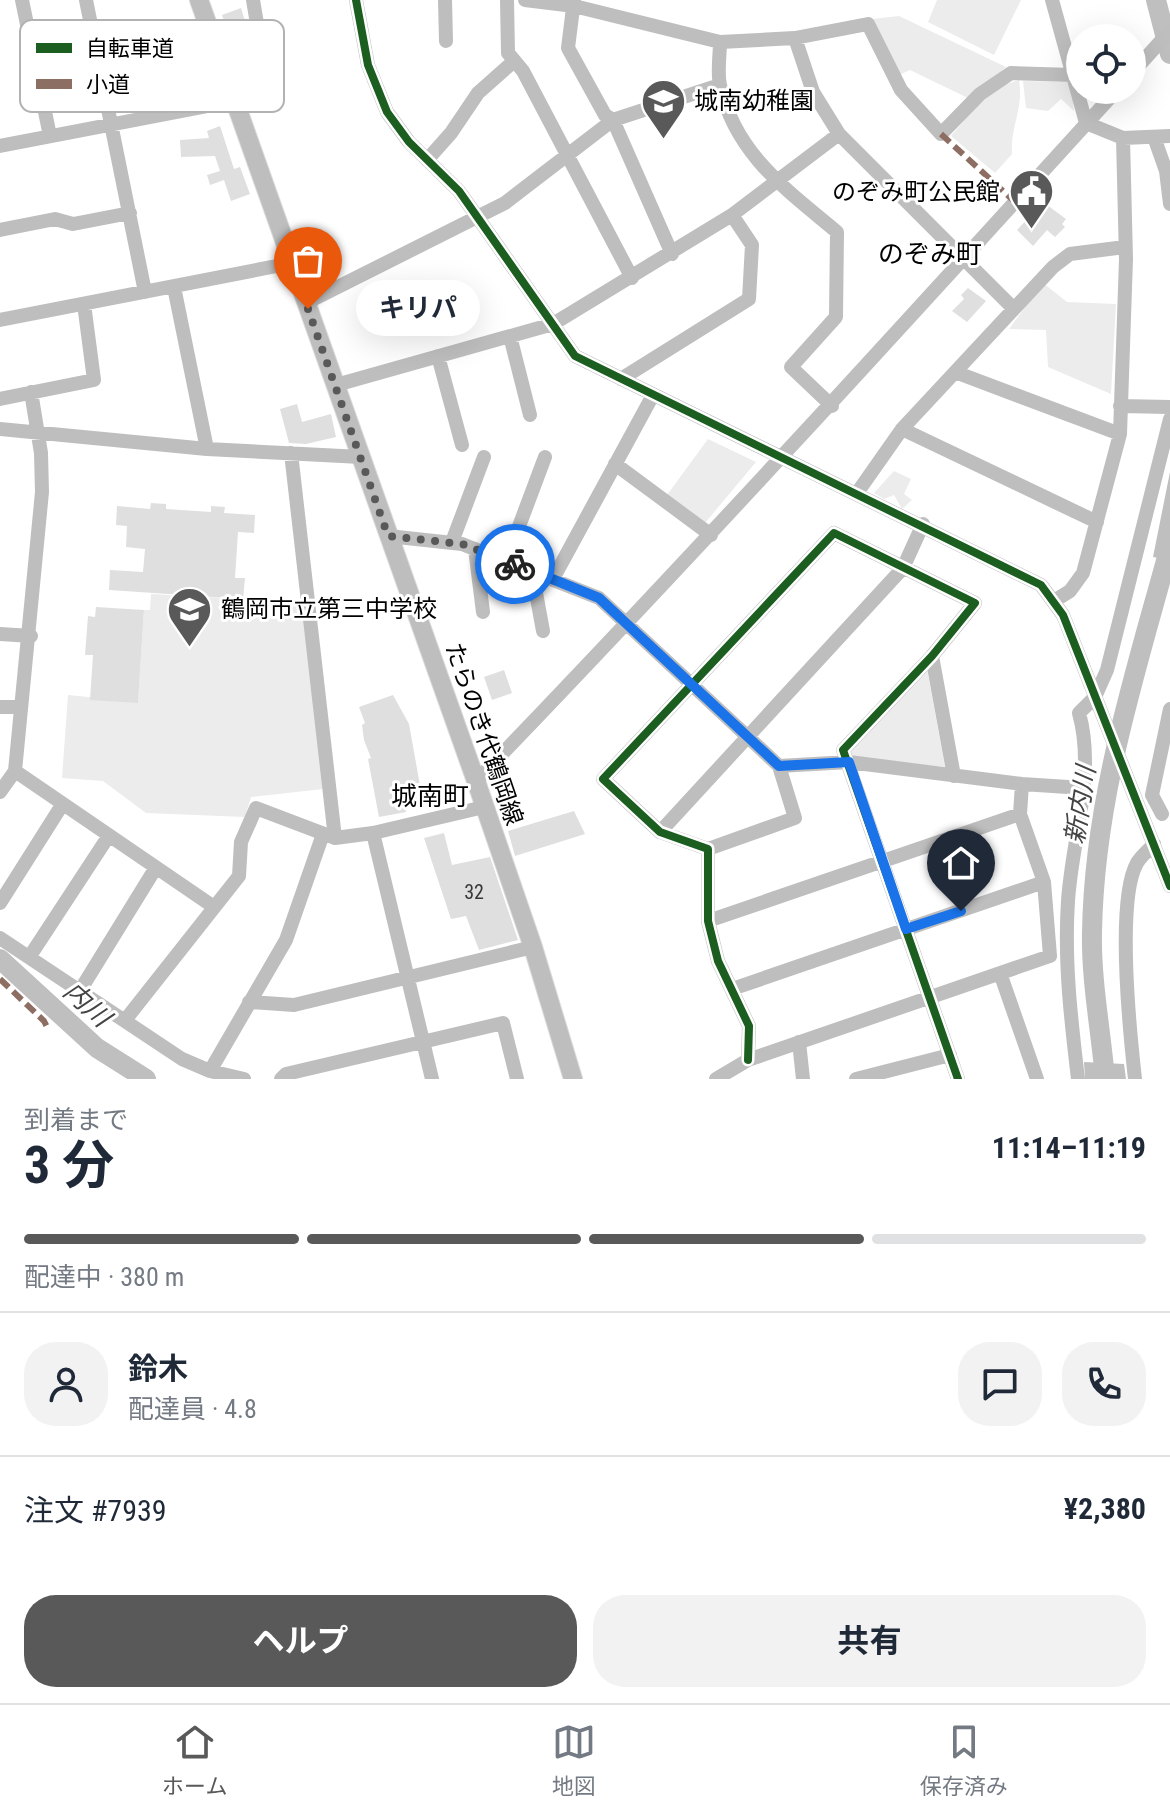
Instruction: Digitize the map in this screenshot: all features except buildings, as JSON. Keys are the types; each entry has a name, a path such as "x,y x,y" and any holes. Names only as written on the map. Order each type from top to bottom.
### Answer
{"main road":[{"name":"たらのき代鶴岡線","path":"199,0 206,20"},
{"name":"たらのき代鶴岡線","path":"238,112 533,947 569,1078"}],"street":[{"path":"22,0 26,20"},
{"path":"86,0 90,20"},
{"path":"253,0 256,20"},
{"path":"356,0 368,65 377,91 402,132 459,191 575,356 923,524 1041,585 1063,615 1170,886"},
{"path":"445,0 446,41"},
{"path":"507,0 508,53 523,71 632,278"},
{"path":"525,0 574,3 720,42 795,38 868,24 901,90 941,134 980,94 1011,73 1066,75"},
{"path":"1052,0 1066,52"},
{"path":"574,3 568,48 605,115 613,120 672,254"},
{"path":"1146,58 1170,31"},
{"path":"795,38 813,92 839,134 1014,309"},
{"path":"720,42 720,85 743,144 778,182 837,232 836,317 791,367 832,406"},
{"path":"427,160 451,133 478,93 514,61"},
{"path":"306,303 505,203 613,120 720,85"},
{"path":"1080,104 1086,123"},
{"path":"476,781 628,625 832,406 1104,104"},
{"path":"45,112 50,136"},
{"path":"111,112 145,292"},
{"path":"0,146 181,112"},
{"path":"1086,123 1123,138 1162,136 1170,204"},
{"path":"336,385 553,324 732,215 839,134"},
{"path":"1054,601 1070,591 1083,573 1120,434 1125,247 1123,138"},
{"path":"0,230 55,219 73,224 130,213"},
{"path":"621,379 749,299 752,245 732,215"},
{"path":"857,493 902,429 1070,254 1125,247"},
{"path":"0,320 292,263"},
{"path":"174,287 207,449"},
{"path":"0,399 94,380 84,304"},
{"path":"510,336 530,415"},
{"path":"438,356 462,445"},
{"path":"955,372 1120,434"},
{"path":"0,792 15,771 20,707 31,636 42,492 38,431 31,392"},
{"path":"553,579 653,395"},
{"path":"1120,406 1170,407"},
{"path":"1078,1079 1068,987 1068,902 1083,788 1086,738 1079,713 1095,697 1107,670 1170,419"},
{"path":"0,429 207,449 361,457"},
{"path":"902,429 1097,522"},
{"path":"210,1071 286,940 329,836 291,453"},
{"path":"452,542 484,457"},
{"path":"506,561 545,457"},
{"path":"615,464 711,535"},
{"path":"660,832 903,568 923,524"},
{"path":"388,536 452,542 599,598 692,684 750,736 779,766 795,818 708,849 660,832 603,779 692,684 834,533 975,603 932,656 843,750 958,1079"},
{"path":"475,549 483,612"},
{"path":"532,571 543,631"},
{"path":"0,634 31,636"},
{"path":"932,656 954,776"},
{"path":"0,707 20,707"},
{"path":"1144,818 1166,812 1152,795 1170,709"},
{"path":"779,766 849,762 1022,784 1083,788"},
{"path":"15,771 214,907"},
{"path":"716,1079 748,1060 1050,956 1044,882 1020,814 1022,784"},
{"path":"0,903 62,805"},
{"path":"126,1019 239,876 241,842 256,808 329,836 373,833 484,807"},
{"path":"708,921 1020,814"},
{"path":"373,833 432,1079"},
{"path":"30,956 108,837"},
{"path":"1135,1079 1128,1019 1128,897 1137,863 1154,844"},
{"path":"708,849 708,921 718,961 749,1026 748,1060"},
{"path":"81,989 155,869"},
{"path":"732,989 1044,882"},
{"path":"0,938 182,1059 210,1071 244,1079"},
{"path":"249,1002 294,1005 533,947"},
{"path":"1000,973 1037,1079"},
{"path":"281,1079 286,1074 503,1023 517,1079"},
{"path":"799,1042 803,1079"},
{"path":"856,1079 950,1055"}],"shaded area":[{"path":"937,0 1021,0 994,55 928,22"},
{"path":"899,16 1006,67 970,99 910,70 899,75 872,19"},
{"path":"1019,80 1020,100 1012,154 995,173 951,136 990,95"},
{"path":"1023,81 1066,82 1066,104 1061,99 1048,111 1026,108"},
{"path":"1043,283 1067,302 1116,304 1111,394 1048,367 1046,330 1009,329"},
{"path":"708,439 756,462 705,523 667,495"},
{"path":"894,471 911,479 904,494 912,500 902,509 894,495 884,499 874,493"},
{"path":"1170,472 1170,560 1153,557"},
{"path":"151,594 302,602 323,789 251,797 245,817 146,813 103,781 62,778 68,695 138,702 144,610 150,610"},
{"path":"927,669 945,767 854,758 850,751"},
{"path":"1084,1062 1124,1064 1126,1079 1085,1079"}],"waterway":[{"name":"新内川","path":"1156,0 1170,54"},
{"name":"新内川","path":"1105,1079 1092,951 1094,883 1108,785 1130,690 1170,546"},
{"name":"内川","path":"0,959 97,1048 146,1079"}],"marked path":[{"path":"941,134 1015,202"},
{"path":"0,979 44,1021 48,1029"}],"cycle path":[{"path":"356,0 368,65 387,112 409,142 459,191 575,356 1041,585 1063,615 1170,886"},
{"path":"748,1060 749,1026 718,961 708,921 708,849 660,832 603,779 834,533 975,603 932,656 843,750 958,1079"}],"way so far":[{"path":"308,309 388,536 462,544 515,564"}],"place":[{"name":"城南幼稚園","path":"663,140"},
{"name":"のぞみ町公民館","path":"1031,231"},
{"name":"キリパ","path":"308,309"},
{"name":"鶴岡市立第三中学校","path":"190,648"}],"district":[{"name":"のぞみ町","path":"930,254"},
{"name":"城南町","path":"430,796"}],"route":[{"path":"515,564 599,598 779,766 849,762 906,929 961,911"}]}
